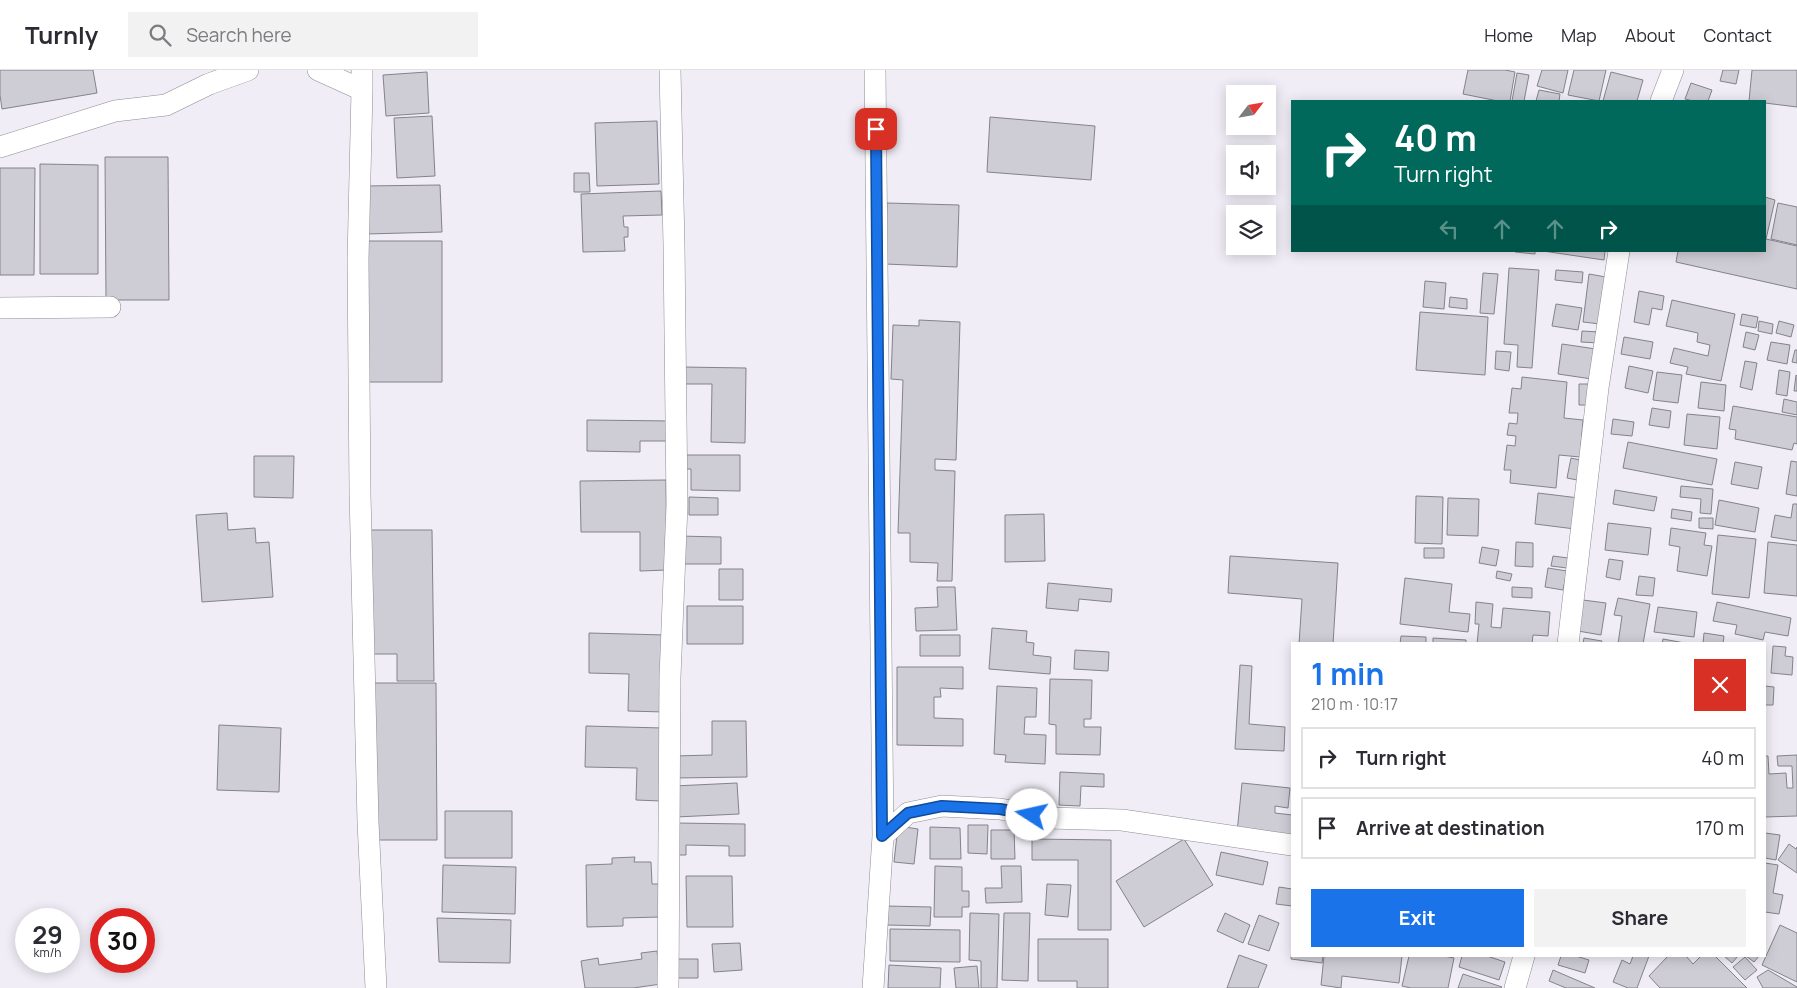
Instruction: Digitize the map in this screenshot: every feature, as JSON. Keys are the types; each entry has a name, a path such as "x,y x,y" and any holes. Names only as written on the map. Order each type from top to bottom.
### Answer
{"street":[{"path":"0,142 0,147 115,110 166,105 209,84 248,70"},
{"path":"318,70 362,80 358,260 360,493 368,822 376,988"},
{"path":"668,988 670,677 677,505 670,70"},
{"path":"873,988 882,836 875,70"},
{"path":"1661,100 1673,70"},
{"path":"1568,642 1598,388 1619,252"},
{"path":"0,308 110,307"},
{"path":"882,836 908,813 942,806 1000,809 1048,818 1122,820 1291,846"},
{"path":"1515,988 1524,957"}],"building":[{"path":"0,70 93,70 97,93 2,109"},
{"path":"1468,70 1505,70 1515,72 1510,100 1493,100 1463,94"},
{"path":"1542,70 1568,70 1563,93 1537,86"},
{"path":"1574,70 1606,70 1599,100 1568,95"},
{"path":"1723,70 1739,70 1736,84 1720,81"},
{"path":"1752,70 1797,70 1797,107 1766,103 1766,100 1749,100"},
{"path":"427,72 429,113 386,116 383,75"},
{"path":"1611,72 1643,80 1637,100 1603,100"},
{"path":"1517,73 1529,75 1524,100 1512,100"},
{"path":"1691,83 1712,90 1708,100 1685,99"},
{"path":"1539,90 1560,94 1559,100 1536,100"},
{"path":"432,116 435,176 397,178 394,118"},
{"path":"990,117 1095,126 1091,180 987,172"},
{"path":"657,121 659,184 597,186 595,123"},
{"path":"105,157 168,157 169,300 106,300"},
{"path":"40,164 98,165 98,274 40,274"},
{"path":"0,168 35,168 34,275 0,275"},
{"path":"574,173 589,173 590,192 574,192"},
{"path":"440,185 442,232 366,234 365,186"},
{"path":"661,191 662,215 623,216 624,227 628,227 628,237 624,237 625,251 583,252 581,194"},
{"path":"1766,197 1775,200 1766,239"},
{"path":"887,203 959,205 957,267 885,264"},
{"path":"1778,203 1797,207 1797,245 1771,239"},
{"path":"1766,239 1797,246 1797,289 1676,262 1678,252 1766,252"},
{"path":"365,241 442,241 442,382 365,382"},
{"path":"1515,252 1535,252 1535,254"},
{"path":"1550,252 1605,252 1604,260"},
{"path":"1509,268 1539,270 1532,368 1517,367 1518,345 1504,344"},
{"path":"1556,270 1583,272 1582,283 1555,280"},
{"path":"1483,273 1498,274 1494,314 1480,313"},
{"path":"1589,274 1606,277 1600,324 1583,322"},
{"path":"1425,281 1446,283 1444,309 1423,307"},
{"path":"1639,291 1664,296 1662,310 1652,308 1649,325 1634,322"},
{"path":"1450,297 1467,299 1467,309 1449,307"},
{"path":"1672,300 1735,314 1721,381 1686,374 1688,367 1670,363 1674,348 1708,356 1710,345 1697,342 1698,333 1666,326"},
{"path":"1556,304 1582,308 1578,330 1552,326"},
{"path":"1420,312 1488,317 1485,375 1416,370"},
{"path":"1742,314 1758,317 1756,328 1740,325"},
{"path":"919,320 960,322 956,460 935,459 935,470 955,471 952,581 937,581 938,563 910,562 910,533 898,533 903,380 891,379 893,325 919,326"},
{"path":"1759,321 1773,324 1772,334 1758,331"},
{"path":"1779,321 1794,325 1791,337 1776,333"},
{"path":"1582,331 1600,332 1599,343 1581,342"},
{"path":"1746,332 1759,335 1755,350 1743,347"},
{"path":"1624,337 1653,342 1650,359 1621,354"},
{"path":"1771,342 1790,345 1787,364 1767,360"},
{"path":"1562,344 1596,349 1592,379 1558,374"},
{"path":"1795,350 1797,350 1797,363 1792,362"},
{"path":"1496,351 1511,352 1509,371 1495,369"},
{"path":"1745,361 1757,363 1752,390 1740,387"},
{"path":"1629,366 1653,371 1648,393 1625,388"},
{"path":"683,367 746,368 745,443 711,442 712,384 683,384"},
{"path":"1779,370 1790,372 1787,396 1776,394"},
{"path":"1657,372 1682,375 1678,403 1653,400"},
{"path":"1796,375 1797,391 1794,391"},
{"path":"1522,377 1567,382 1564,418 1583,420 1580,457 1559,455 1556,488 1510,483 1511,470 1504,470 1507,445 1515,446 1516,436 1507,435 1509,423 1517,424 1518,413 1509,413 1512,388 1521,389"},
{"path":"1701,382 1726,385 1724,411 1698,408"},
{"path":"1579,384 1590,384 1589,405 1579,405"},
{"path":"1784,399 1797,402 1797,415 1782,412"},
{"path":"1733,406 1797,417 1797,444 1794,443 1792,450 1735,439 1736,430 1729,429"},
{"path":"1652,408 1671,411 1669,428 1649,425"},
{"path":"1687,414 1720,417 1717,449 1684,445"},
{"path":"1613,419 1634,422 1632,436 1611,434"},
{"path":"587,420 672,421 672,441 640,441 640,452 587,451"},
{"path":"1628,442 1717,459 1712,485 1623,468"},
{"path":"684,455 740,455 740,491 691,490 691,469 684,469"},
{"path":"254,456 294,456 293,498 254,497"},
{"path":"1571,458 1580,460 1577,480 1567,478"},
{"path":"1791,461 1797,462 1797,496 1786,494"},
{"path":"1735,462 1762,467 1758,489 1731,484"},
{"path":"666,480 667,570 640,571 640,532 581,532 580,481"},
{"path":"1681,486 1713,489 1711,514 1700,513 1701,499 1680,497"},
{"path":"1615,490 1657,497 1654,511 1613,504"},
{"path":"1538,493 1579,498 1575,529 1535,524"},
{"path":"1416,496 1443,497 1442,544 1415,543"},
{"path":"689,497 718,498 718,515 689,515"},
{"path":"1448,498 1479,499 1478,536 1447,535"},
{"path":"1719,500 1759,508 1755,532 1715,525"},
{"path":"1793,504 1797,504 1797,541 1771,537 1775,515 1791,518"},
{"path":"1672,509 1692,512 1691,521 1671,518"},
{"path":"227,513 228,530 255,528 256,543 269,542 273,597 202,602 196,515"},
{"path":"1044,514 1045,561 1005,562 1005,515"},
{"path":"1699,518 1713,518 1713,529 1699,528"},
{"path":"1608,523 1651,528 1648,555 1605,550"},
{"path":"1671,528 1706,533 1704,545 1712,546 1707,576 1677,571 1680,547 1669,545"},
{"path":"367,530 432,530 434,681 397,681 397,654 369,654"},
{"path":"1718,535 1756,539 1749,598 1712,594"},
{"path":"679,536 721,537 721,564 679,564"},
{"path":"1516,542 1533,543 1533,567 1515,566"},
{"path":"1768,542 1797,545 1797,596 1764,593"},
{"path":"1482,547 1499,550 1496,566 1479,563"},
{"path":"1424,548 1444,548 1444,558 1424,558"},
{"path":"1230,556 1338,563 1333,642 1299,642 1302,599 1228,593"},
{"path":"1553,556 1568,558 1567,568 1551,566"},
{"path":"1609,559 1623,561 1620,580 1606,577"},
{"path":"1548,568 1567,571 1563,590 1545,587"},
{"path":"719,569 743,569 743,600 719,600"},
{"path":"1497,571 1512,574 1510,581 1496,578"},
{"path":"1639,576 1655,578 1653,596 1636,595"},
{"path":"1405,578 1452,584 1449,612 1470,614 1468,632 1400,624"},
{"path":"1048,583 1112,589 1111,602 1079,599 1078,611 1046,608"},
{"path":"937,587 955,587 957,630 916,631 915,608 938,607"},
{"path":"1512,587 1532,588 1532,598 1512,597"},
{"path":"1618,598 1650,604 1643,642 1618,642 1622,616 1614,615"},
{"path":"1583,600 1606,603 1601,635 1578,631"},
{"path":"1476,602 1493,604 1491,627 1501,628 1503,608 1550,612 1548,636 1533,635 1532,642 1477,642 1479,624 1475,624"},
{"path":"1717,602 1791,618 1788,636 1765,632 1763,640 1735,634 1737,625 1713,621"},
{"path":"687,606 743,606 743,644 687,644"},
{"path":"1658,607 1697,612 1694,637 1654,632"},
{"path":"992,628 1027,631 1026,642 1034,643 1033,655 1051,657 1050,674 989,669"},
{"path":"589,633 665,635 664,712 628,711 629,674 589,673"},
{"path":"1704,633 1724,636 1723,642 1703,642"},
{"path":"920,635 960,635 960,656 920,656"},
{"path":"1401,636 1426,637 1426,642 1400,642"},
{"path":"1433,638 1466,640 1466,642 1433,642"},
{"path":"1584,638 1602,641 1602,642 1583,642"},
{"path":"1663,639 1679,642 1662,642"},
{"path":"1773,646 1786,647 1785,656 1793,657 1792,675 1771,673"},
{"path":"1075,650 1109,652 1108,671 1074,669"},
{"path":"1240,665 1252,666 1249,724 1285,727 1284,751 1235,749"},
{"path":"897,667 963,667 963,689 940,688 941,697 934,697 934,718 963,719 963,746 897,745"},
{"path":"1050,679 1092,680 1091,719 1084,719 1084,727 1101,727 1100,755 1056,754 1056,725 1049,724"},
{"path":"372,683 436,683 437,840 373,840"},
{"path":"997,686 1037,688 1036,717 1025,717 1024,734 1046,735 1045,764 1005,762 1006,755 994,754"},
{"path":"1766,686 1774,687 1773,705 1766,705"},
{"path":"712,721 746,721 747,777 674,778 674,756 712,755"},
{"path":"219,725 281,728 279,792 217,790"},
{"path":"586,726 663,728 661,801 636,800 637,768 585,767"},
{"path":"1797,755 1797,816 1766,817 1766,756 1768,756 1769,774 1786,773 1787,788 1793,788 1792,766 1778,766 1777,756"},
{"path":"1060,772 1104,774 1104,787 1081,786 1080,806 1059,805"},
{"path":"737,783 739,814 676,817 674,786"},
{"path":"1242,783 1290,788 1288,808 1275,806 1275,813 1291,815 1291,839 1237,833"},
{"path":"445,811 512,811 512,858 445,858"},
{"path":"675,823 745,824 745,856 729,856 729,846 686,845 686,855 675,855"},
{"path":"968,825 988,825 987,854 968,853"},
{"path":"898,826 918,829 914,864 894,862"},
{"path":"930,827 960,828 961,859 930,859"},
{"path":"991,830 1014,830 1015,859 991,859"},
{"path":"1766,833 1780,835 1776,860 1766,858"},
{"path":"1032,839 1111,840 1111,930 1078,930 1078,860 1032,860"},
{"path":"1184,839 1213,885 1144,927 1116,881"},
{"path":"1789,844 1796,849 1797,847 1797,873 1778,860"},
{"path":"1221,852 1268,862 1263,885 1216,875"},
{"path":"635,857 634,862 651,862 652,884 659,884 660,917 623,918 623,926 587,927 586,865 612,864 612,858"},
{"path":"1766,863 1778,865 1773,893 1783,895 1779,914 1766,912"},
{"path":"443,865 516,867 515,914 442,912"},
{"path":"935,866 962,867 962,891 969,891 969,907 962,907 962,917 934,917"},
{"path":"1001,866 1021,866 1022,902 986,903 985,888 1002,888"},
{"path":"686,876 732,876 733,927 687,927"},
{"path":"1047,884 1071,885 1068,917 1045,915"},
{"path":"1279,887 1291,889 1291,906 1276,904"},
{"path":"886,906 931,907 930,926 886,925"},
{"path":"970,913 999,914 997,988 981,988 981,961 969,960"},
{"path":"1004,913 1030,913 1028,981 1002,980"},
{"path":"1225,913 1250,925 1243,943 1217,931"},
{"path":"1259,915 1279,923 1269,951 1248,944"},
{"path":"437,918 511,920 510,963 439,962"},
{"path":"1780,925 1797,933 1797,982 1762,965"},
{"path":"890,929 960,930 960,962 890,961"},
{"path":"1038,939 1108,939 1108,988 1077,988 1077,981 1038,981"},
{"path":"740,943 742,970 714,972 712,944"},
{"path":"657,951 661,984 633,988 585,988 581,961 598,958 599,965 642,959 641,953"},
{"path":"1239,955 1267,965 1258,988 1227,988"},
{"path":"1291,957 1323,957 1322,963 1291,959"},
{"path":"1324,957 1402,957 1399,983 1342,976 1341,988 1321,985"},
{"path":"1409,957 1454,958 1448,988 1411,988 1402,986"},
{"path":"1462,957 1490,957 1505,962 1499,980 1459,967"},
{"path":"1561,957 1579,957 1589,960 1585,973 1558,965"},
{"path":"1633,957 1649,957 1637,988 1628,988 1613,982 1622,960 1630,964"},
{"path":"1667,957 1687,957 1693,964 1700,957 1716,957 1747,988 1660,988 1649,976"},
{"path":"1725,957 1737,957 1732,963"},
{"path":"1745,957 1757,970 1745,980 1733,967"},
{"path":"1747,957 1758,957 1754,962"},
{"path":"673,959 698,959 698,978 674,978"},
{"path":"889,965 941,968 940,988 888,988"},
{"path":"977,966 979,988 956,988 954,968"},
{"path":"1553,970 1595,988 1566,988 1549,981"},
{"path":"1768,970 1797,988 1763,988 1757,977"},
{"path":"1463,974 1502,987 1458,988"}],"route":[{"path":"876,129 882,836 908,813 942,806 1000,809 1032,815"}]}
